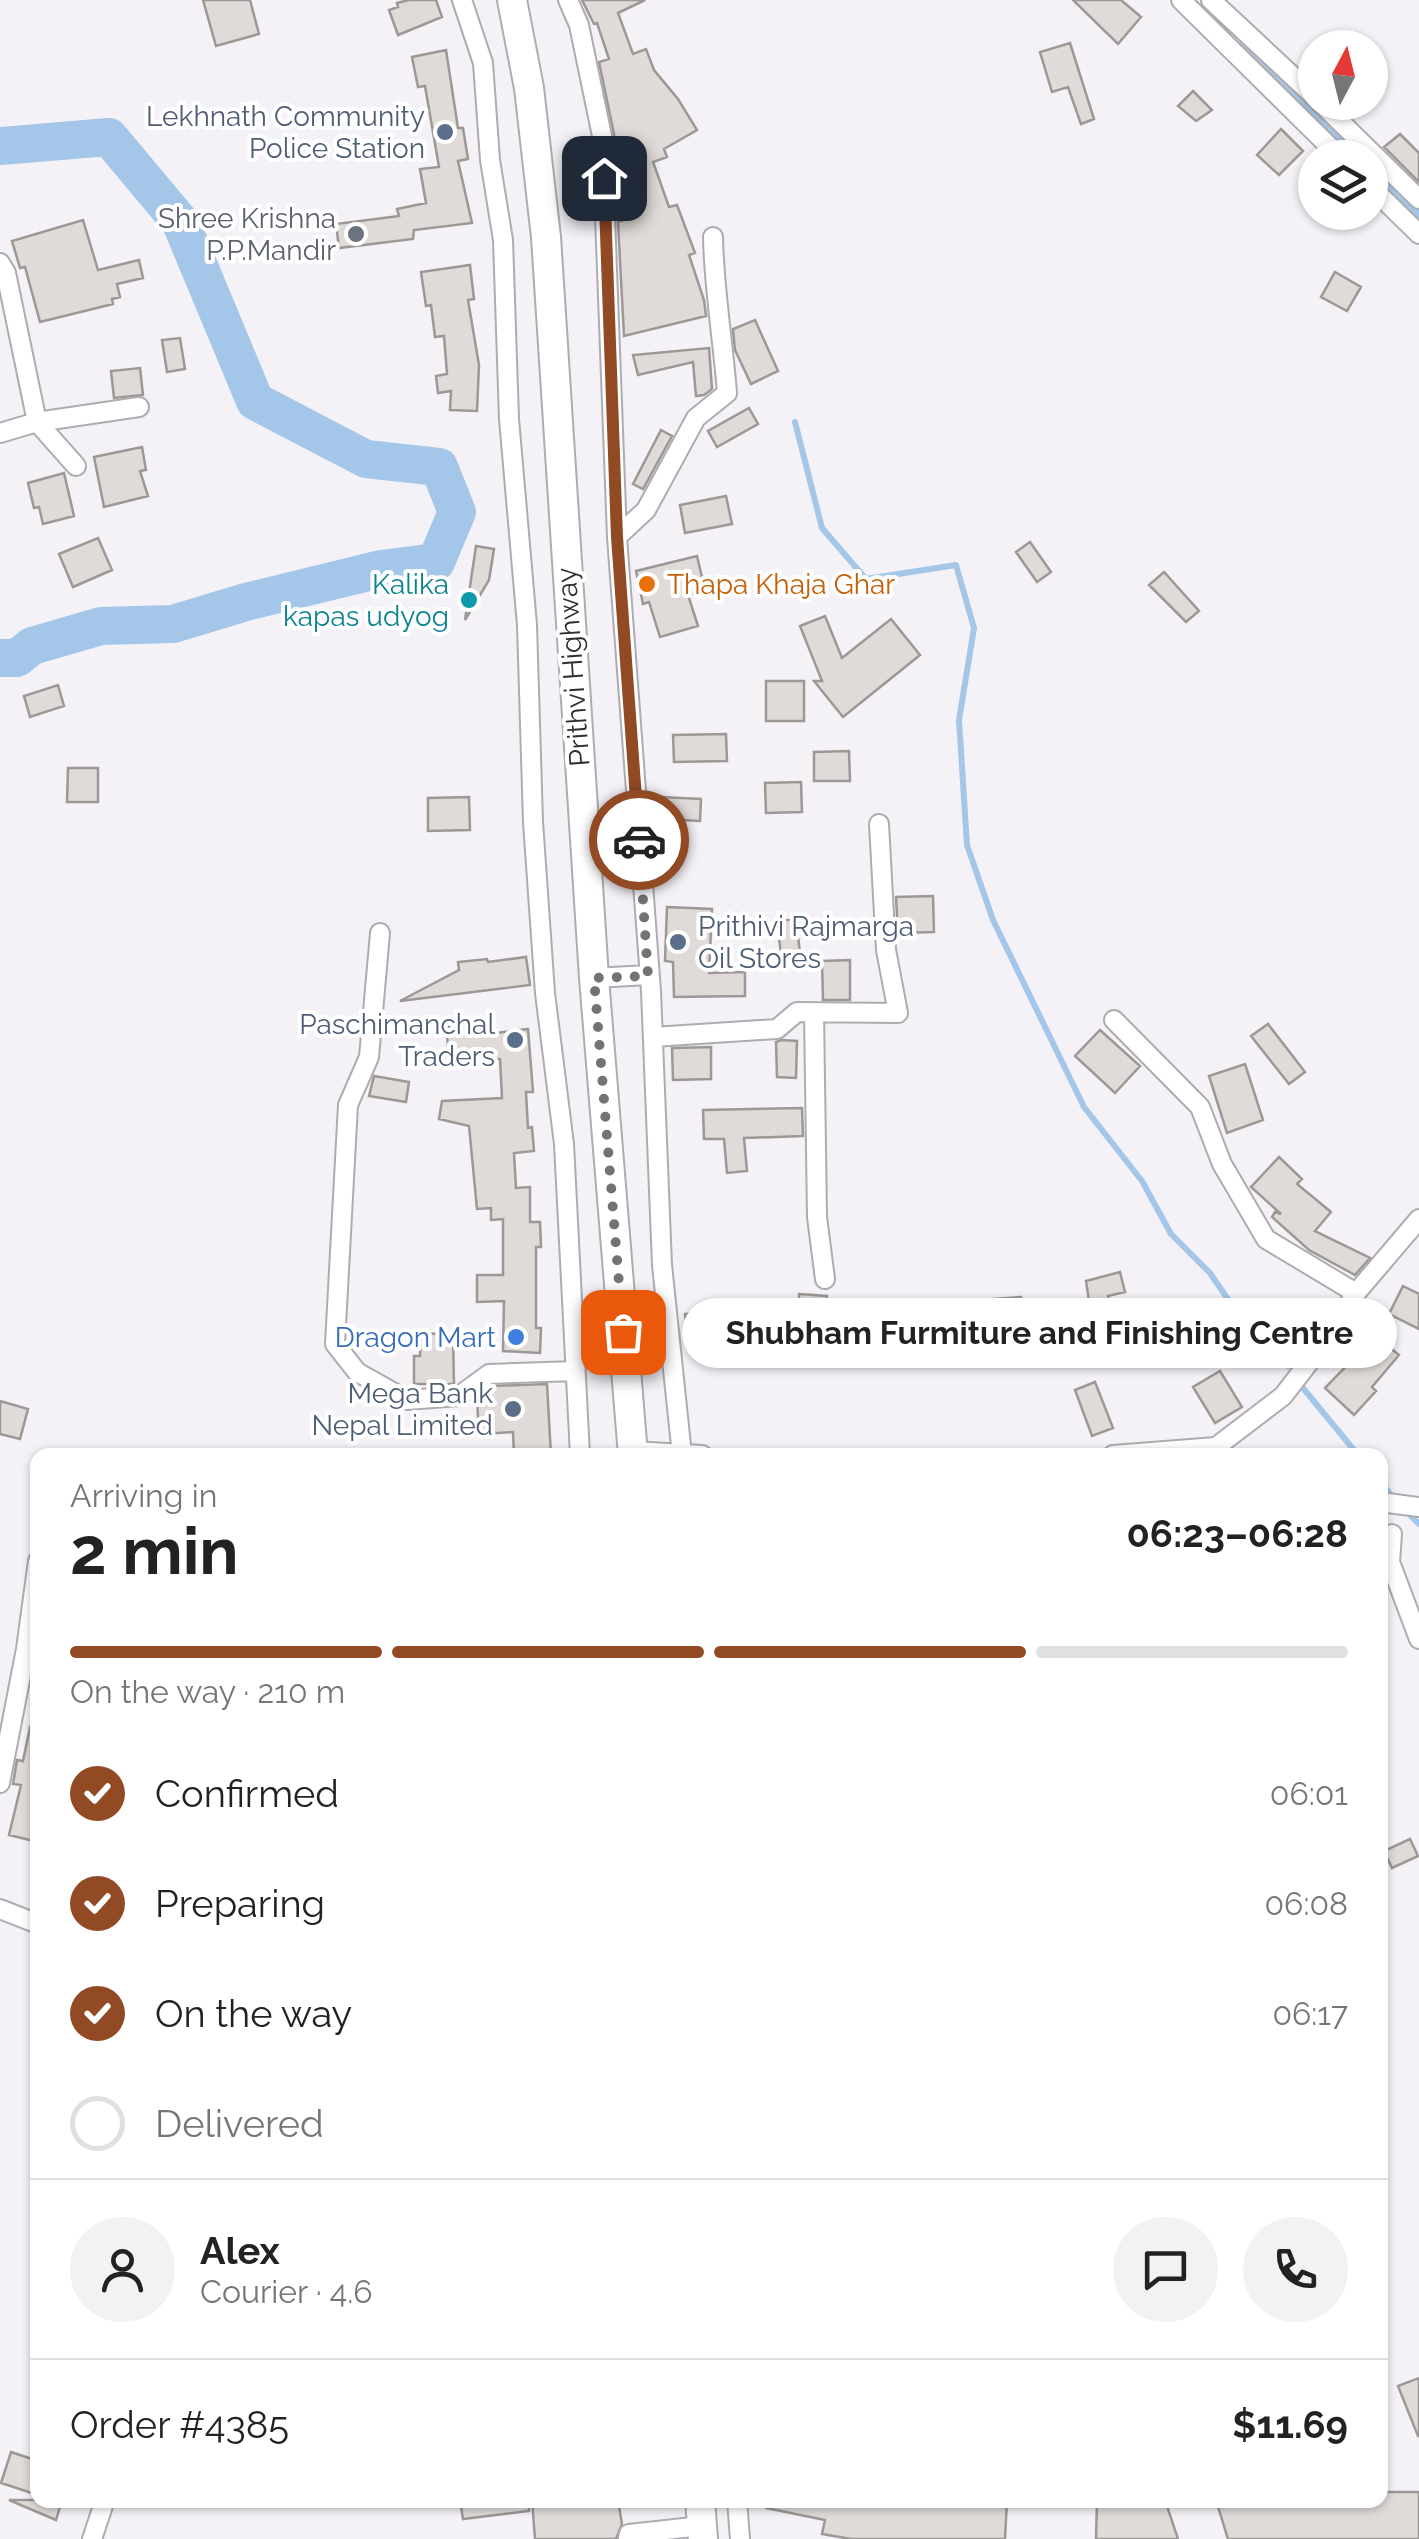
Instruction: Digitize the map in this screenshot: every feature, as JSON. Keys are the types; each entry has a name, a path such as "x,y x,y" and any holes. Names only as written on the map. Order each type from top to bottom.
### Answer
{"highway":[{"name":"Prithvi Highway","path":"512,0 528,88 546,238 594,978 633,1448"}],"street":[{"path":"462,0 483,64 490,160 503,240 509,420 527,624 532,822 545,993 564,1144 580,1448"},
{"path":"568,0 579,25 602,136 617,537 653,1037 662,1266 681,1448"},
{"path":"1181,0 1323,140"},
{"path":"1210,0 1298,81"},
{"path":"1338,120 1419,199"},
{"path":"1388,204 1419,234"},
{"path":"617,537 646,510 696,418 727,393 721,318 714,294 713,237"},
{"path":"0,263 9,286 37,422 76,466"},
{"path":"0,433 37,422 139,407"},
{"path":"653,1037 777,1028 797,1012 898,1013 886,950 879,824"},
{"path":"380,933 369,1057 348,1105 335,1344 357,1372 407,1400 459,1396 489,1374 575,1371"},
{"path":"594,978 648,976"},
{"path":"814,1012 817,1217 825,1279"},
{"path":"1114,1020 1200,1106 1222,1164 1266,1239 1356,1293"},
{"path":"1223,1448 1283,1396 1356,1293 1419,1219"},
{"path":"1388,1503 1419,1507"},
{"path":"1392,1534 1390,1562 1419,1639"},
{"path":"0,1783 30,1619"},
{"path":"0,1908 30,1921"},
{"path":"92,2539 102,2508"},
{"path":"738,2508 740,2539"},
{"path":"628,2539 629,2534 701,2522"}],"building":[{"path":"203,0 250,0 259,34 216,46"},
{"path":"409,0 436,0 442,17 398,35 389,10"},
{"path":"582,0 645,0 618,13 633,54 646,49 654,70 697,130 664,149 667,157 653,162 669,207 677,205 695,253 689,255 706,316 624,336 618,222 632,217 616,172 614,134 599,62 609,59 597,23 594,24"},
{"path":"1073,0 1121,0 1141,17 1118,44"},
{"path":"1070,43 1094,119 1081,124 1068,87 1052,92 1040,52"},
{"path":"446,50 458,128 463,128 468,159 458,161 472,223 414,230 413,239 339,248 336,224 399,216 397,209 426,203 420,169 439,167 425,86 418,87 412,57"},
{"path":"1193,91 1212,110 1196,121 1178,106"},
{"path":"1281,129 1298,146 1298,156 1279,175 1257,155"},
{"path":"1400,134 1419,153 1419,182 1388,151 1388,144"},
{"path":"83,220 98,270 139,260 143,278 117,284 120,297 112,299 113,304 40,322 25,267 20,268 12,241"},
{"path":"470,265 474,299 468,300 479,365 477,411 450,410 451,391 438,393 436,376 447,374 444,336 435,337 421,272"},
{"path":"1335,272 1361,287 1347,311 1321,297"},
{"path":"755,320 778,371 751,384 735,350 733,329"},
{"path":"180,338 185,369 167,372 162,340"},
{"path":"709,348 712,389 696,396 693,362 638,375 633,355"},
{"path":"140,368 143,395 114,398 111,371"},
{"path":"749,408 758,424 717,447 708,431"},
{"path":"661,430 672,436 643,489 633,484"},
{"path":"142,447 146,470 140,471 148,496 104,507 94,457"},
{"path":"64,473 74,516 43,524 28,483"},
{"path":"726,496 732,524 685,533 680,505"},
{"path":"98,538 112,570 73,587 59,554"},
{"path":"1030,542 1051,572 1037,582 1016,552"},
{"path":"476,546 494,549 489,580 465,620"},
{"path":"697,556 705,590 688,595 698,626 660,637 649,602 643,604 636,571"},
{"path":"1164,572 1199,611 1186,622 1149,585"},
{"path":"825,616 842,658 891,619 920,655 843,717 814,681 822,681 800,626"},
{"path":"766,681 804,681 804,721 766,721"},
{"path":"58,685 64,706 30,717 24,696"},
{"path":"726,734 727,761 674,762 673,735"},
{"path":"849,751 850,781 814,781 814,752"},
{"path":"68,768 98,768 98,802 67,802"},
{"path":"801,782 802,812 766,813 765,783"},
{"path":"469,797 470,830 428,831 428,798"},
{"path":"660,797 701,799 700,821 659,819"},
{"path":"933,896 934,932 898,933 896,897"},
{"path":"667,907 712,909 709,973 745,972 745,996 674,997 673,962 665,961"},
{"path":"796,919 800,953 781,955 777,921"},
{"path":"526,957 530,985 400,1001 459,970 458,962"},
{"path":"850,960 850,1000 823,1000 822,961"},
{"path":"1268,1024 1305,1072 1289,1084 1251,1036"},
{"path":"468,1026 469,1036 528,1029 533,1092 526,1092 534,1151 514,1153 516,1188 530,1187 530,1222 540,1222 541,1247 536,1247 536,1328 541,1328 540,1353 503,1351 504,1301 477,1302 477,1275 503,1275 503,1219 491,1220 491,1208 477,1209 469,1126 439,1119 442,1101 502,1098 500,1059 450,1064 446,1027"},
{"path":"1100,1030 1140,1066 1115,1093 1075,1056"},
{"path":"797,1041 796,1078 777,1077 776,1042"},
{"path":"711,1047 711,1079 673,1080 672,1048"},
{"path":"1245,1064 1263,1120 1227,1133 1209,1076"},
{"path":"374,1076 409,1082 406,1102 369,1096"},
{"path":"802,1108 803,1136 744,1138 747,1171 727,1173 724,1139 704,1139 703,1110"},
{"path":"1279,1157 1302,1179 1297,1184 1331,1212 1315,1231 1370,1258 1355,1275 1309,1250 1272,1217 1275,1212 1281,1214 1251,1187"},
{"path":"1120,1272 1125,1292 1108,1296 1114,1332 1094,1335 1086,1281"},
{"path":"1403,1286 1419,1294 1419,1329 1389,1314"},
{"path":"799,1294 827,1296 825,1320 781,1317 782,1323 687,1331 685,1314 799,1303"},
{"path":"1021,1297 1024,1332 991,1334 990,1344 937,1341 937,1349 920,1348 921,1305 994,1307 994,1299"},
{"path":"1355,1320 1399,1355 1372,1387 1376,1391 1354,1415 1325,1388 1359,1353 1341,1341"},
{"path":"819,1323 855,1326 854,1342 817,1339"},
{"path":"421,1333 453,1335 454,1384 414,1384 414,1356 420,1356"},
{"path":"1220,1371 1242,1407 1215,1423 1193,1387"},
{"path":"1095,1382 1113,1428 1092,1436 1075,1390"},
{"name":"Mega Bank Nepal Limited","path":"547,1384 551,1448 514,1448 513,1432 479,1434 477,1399 493,1386"},
{"path":"0,1401 28,1409 20,1439 0,1434"},
{"path":"30,1727 30,1840 9,1835 21,1785 13,1784 17,1760 23,1761"},
{"path":"1410,1839 1418,1856 1392,1868 1388,1849"},
{"path":"1419,2378 1419,2436 1418,2436 1398,2386"},
{"path":"11,2452 30,2458 30,2492 1,2483"},
{"path":"1388,2492 1419,2492 1419,2539 1228,2539 1218,2508 1388,2508"},
{"path":"9,2500 30,2500 30,2508 60,2508 56,2520"},
{"path":"461,2508 529,2508 529,2511 463,2519"},
{"path":"533,2508 619,2508 622,2524 616,2539 535,2539"},
{"path":"766,2508 1007,2508 1005,2539 851,2539 822,2534 825,2520"},
{"path":"1097,2508 1168,2508 1178,2539 1096,2539"}],"waterway":[{"path":"1245,51 1336,140"},
{"path":"0,146 109,137 181,223 255,401 366,459 439,467 457,512 436,562 381,569 173,624 101,626 32,646 17,658 0,658"},
{"path":"1388,189 1419,219"},
{"path":"795,422 822,528 866,579 956,565 974,628 959,720 967,845 993,920 1084,1107 1142,1181 1171,1234 1210,1273 1238,1314 1288,1366"},
{"path":"1303,1388 1352,1448"},
{"path":"1388,1491 1394,1498"},
{"path":"1406,1511 1419,1524"}],"way so far":[{"path":"623,1332 594,978 648,976 639,840"}],"place":[{"name":"Lekhnath Community Police Station","path":"445,132"},
{"name":"Shree Krishna P.P.Mandir","path":"356,234"},
{"name":"Thapa Khaja Ghar","path":"647,584"},
{"name":"Kalika kapas udyog","path":"469,600"},
{"name":"Prithivi Rajmarga Oil Stores","path":"678,942"},
{"name":"Paschimanchal Traders","path":"515,1040"},
{"name":"Shubham Furmiture and Finishing Centre","path":"623,1332"},
{"name":"Dragon Mart","path":"516,1337"},
{"name":"Mega Bank Nepal Limited","path":"513,1409"}],"route":[{"path":"604,178 617,537 639,840"}]}
